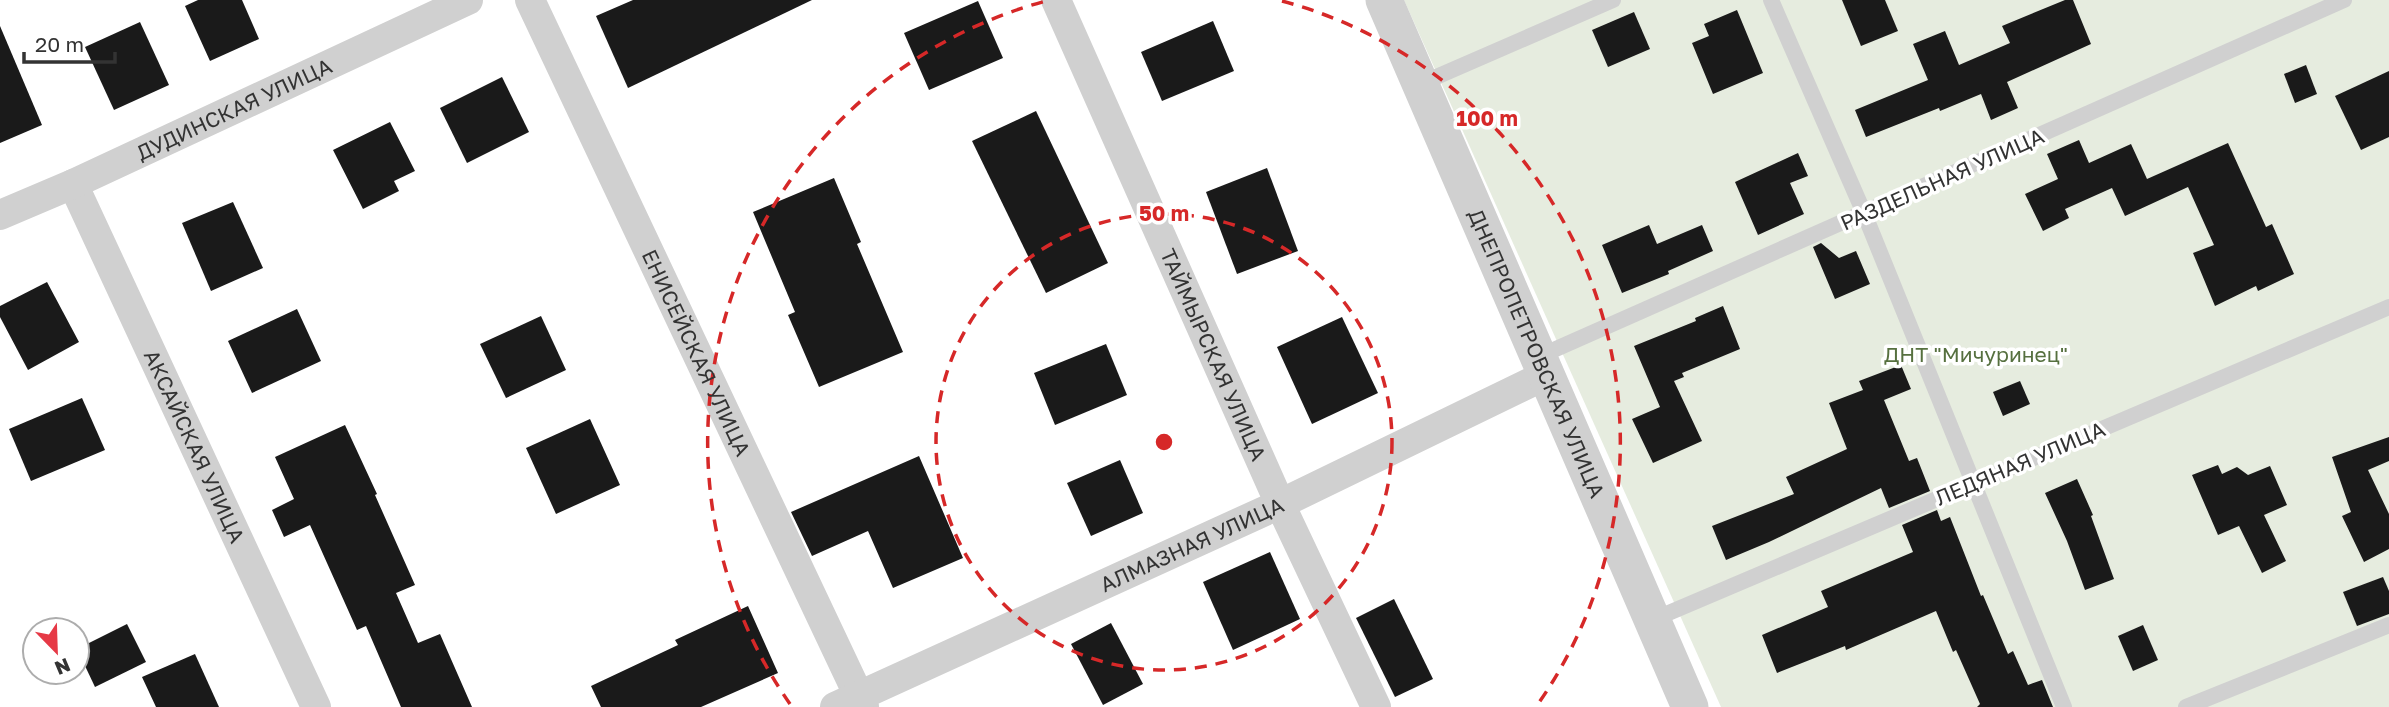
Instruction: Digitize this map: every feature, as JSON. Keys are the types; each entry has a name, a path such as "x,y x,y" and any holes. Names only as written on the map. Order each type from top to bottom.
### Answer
{"street":[{"name":"ДУДИНСКАЯ УЛИЦА","path":"0,215 73,184 468,0"},
{"name":"ЕНИСЕЙСКАЯ УЛИЦА","path":"530,0 853,703"},
{"name":"ТАЙМЫРСКАЯ УЛИЦА","path":"1056,0 1280,504 1377,707"},
{"name":"ДНЕПРОПЕТРОВСКАЯ УЛИЦА","path":"1384,0 1690,707"},
{"name":"АКСАЙСКАЯ УЛИЦА","path":"73,184 316,707"},
{"name":"АЛМАЗНАЯ УЛИЦА","path":"853,703 1280,504 1543,365"}],"lane":[{"path":"1420,84 1613,0"},
{"path":"1770,0 1864,213 2064,707"},
{"name":"РАЗДЕЛЬНАЯ УЛИЦА","path":"1543,365 1864,213 2344,0"},
{"name":"ЛЕДЯНАЯ УЛИЦА","path":"1652,620 2389,307"},
{"path":"2186,707 2389,625"}],"green space":[{"name":"ДНТ \"Мичуринец\"","path":"1404,0 2389,0 2389,707 1721,707"}],"building":[{"path":"198,0 242,0 259,39 210,61 185,6"},
{"path":"633,0 812,0 628,88 596,16"},
{"path":"1842,0 1885,0 1898,31 1861,46"},
{"path":"2065,0 2073,0 2091,44 2007,82 2018,108 1991,120 1981,94 1866,137 1855,110 1928,80 1913,44 1945,31 1959,65 2010,43 2002,26"},
{"path":"978,1 1003,58 929,90 904,33"},
{"path":"1737,10 1763,73 1713,94 1692,43 1709,36 1704,24"},
{"path":"1634,12 1650,49 1608,67 1592,30"},
{"path":"1213,21 1234,71 1162,101 1141,52"},
{"path":"140,22 169,85 114,110 85,47"},
{"path":"0,26 42,125 0,143"},
{"path":"2306,65 2317,94 2295,103 2284,74"},
{"path":"2389,71 2389,137 2361,150 2335,96"},
{"path":"502,77 529,132 467,163 440,108"},
{"path":"1036,111 1108,263 1046,293 972,141"},
{"path":"390,122 415,171 394,181 399,191 363,209 333,150"},
{"path":"2079,140 2089,163 2131,144 2147,179 2228,143 2266,227 2272,224 2294,274 2258,291 2256,286 2215,306 2193,253 2214,245 2188,187 2125,216 2112,188 2065,209 2069,218 2043,231 2025,194 2058,179 2047,154"},
{"path":"1798,153 1808,176 1790,183 1804,214 1758,235 1735,182"},
{"path":"1267,168 1298,251 1237,274 1206,192"},
{"path":"834,178 861,242 857,244 903,352 819,387 788,315 795,312 753,212"},
{"path":"233,202 263,268 211,291 182,223"},
{"path":"1649,225 1657,244 1702,225 1713,251 1668,271 1669,274 1622,293 1602,245"},
{"path":"1821,243 1839,258 1856,251 1870,284 1835,299 1813,247"},
{"path":"47,282 79,342 28,370 0,317 0,306"},
{"path":"1723,306 1740,349 1682,373 1684,377 1674,381 1702,441 1653,463 1632,419 1660,407 1634,346 1696,321 1695,318"},
{"path":"297,309 321,361 252,393 228,341"},
{"path":"541,316 566,370 506,398 480,344"},
{"path":"1342,317 1378,393 1312,424 1277,347"},
{"path":"1106,344 1127,395 1055,425 1034,373"},
{"path":"1901,365 1911,389 1884,400 1909,461 1917,458 1930,491 1889,508 1881,488 1726,560 1712,526 1794,494 1786,477 1847,449 1829,403 1863,390 1859,381"},
{"path":"2020,381 2030,404 2003,416 1993,392"},
{"path":"82,398 105,450 31,481 9,429"},
{"path":"590,419 620,485 556,514 526,448"},
{"path":"345,425 415,585 396,593 418,643 440,634 472,707 401,707 366,626 357,630 310,525 284,537 272,510 294,499 275,457"},
{"path":"2389,437 2389,461 2368,470 2389,514 2389,549 2364,562 2342,516 2351,512 2332,457"},
{"path":"919,456 963,558 893,588 868,531 812,556 791,512"},
{"path":"1120,460 1143,513 1091,536 1067,483"},
{"path":"2218,465 2222,474 2237,467 2248,475 2270,466 2287,505 2264,515 2286,561 2262,573 2239,526 2218,535 2192,475"},
{"path":"2077,479 2093,515 2091,516 2114,579 2085,590 2045,493"},
{"path":"1937,510 1941,521 1950,517 1981,596 1983,595 2008,654 2013,651 2028,685 2042,680 2053,707 1977,707 1980,704 1956,650 1953,652 1936,611 1846,650 1845,646 1777,673 1762,635 1828,607 1821,591 1913,552 1902,525"},
{"path":"1270,552 1300,619 1233,650 1203,582"},
{"path":"2383,577 2389,591 2389,614 2357,626 2343,592"},
{"path":"1394,599 1433,679 1395,697 1356,618"},
{"path":"748,606 778,673 701,707 601,707 591,686 678,645 675,640"},
{"path":"1111,623 1143,684 1103,705 1071,644"},
{"path":"127,624 146,662 95,687 91,679 91,642"},
{"path":"2143,625 2158,660 2133,671 2118,636"},
{"path":"195,654 219,707 156,707 142,677"}]}
